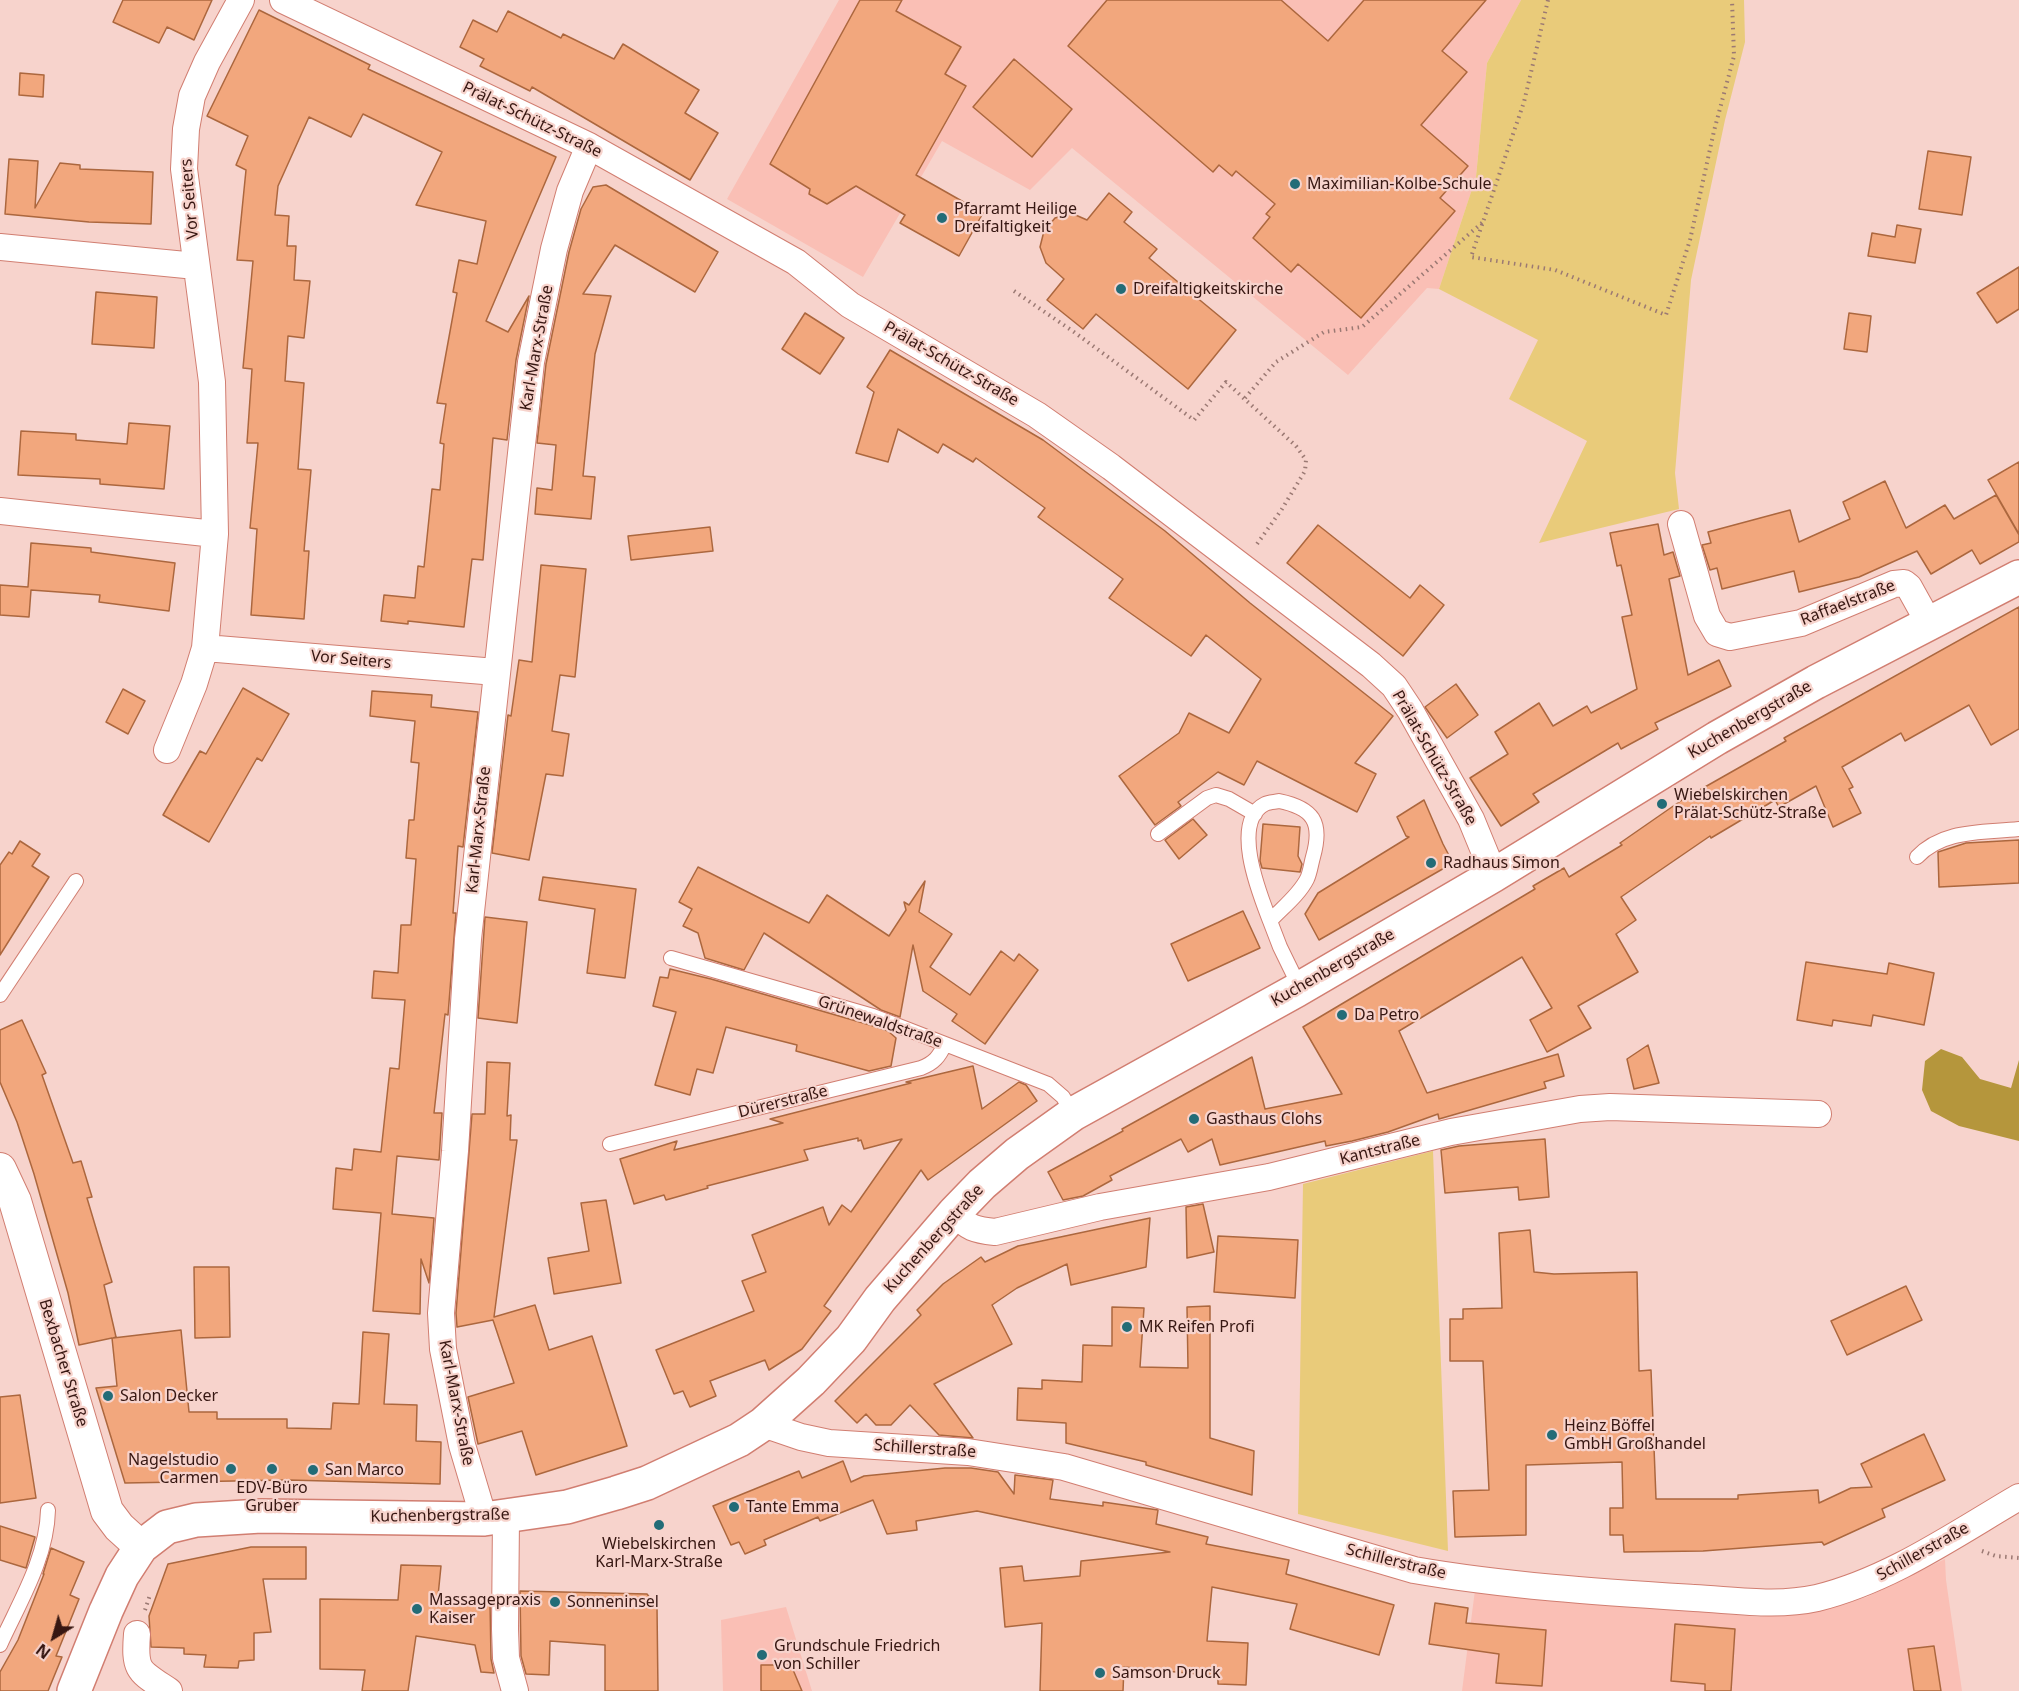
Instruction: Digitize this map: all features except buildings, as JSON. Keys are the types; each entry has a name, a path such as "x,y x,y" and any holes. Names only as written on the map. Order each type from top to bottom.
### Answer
{"main road":[{"name":"Kuchenbergstraße","path":"74,1691 122,1576 141,1547 167,1527 196,1520 261,1516 495,1518 567,1507 638,1486 739,1440 763,1424 811,1381 851,1339 880,1299 954,1213 1017,1154 1073,1114 1300,988 1494,875 1717,738 1816,682 2019,577"}],"street":[{"name":"Vor Seiters","path":"167,750 194,684 205,648 215,534 212,382 184,169 186,129 192,96 207,62 241,0"},
{"name":"Prälat-Schütz-Straße","path":"283,0 326,9 589,146 796,262 850,305 1037,415 1111,466 1371,665 1394,686 1410,710 1471,819 1494,875"},
{"name":"Karl-Marx-Straße","path":"515,1691 506,1658 495,1518 462,1445 443,1349 441,1312 455,1151 468,939 531,362 554,249 570,191 589,146"},
{"name":"Vor Seiters","path":"0,247 196,266"},
{"path":"0,511 215,534"},
{"name":"Raffaelstraße","path":"1681,524 1707,616 1717,633 1730,637 1801,623 1894,584 1904,583 1909,586 1929,623"},
{"name":"Vor Seiters","path":"205,648 496,672"},
{"name":"Kantstraße","path":"954,1213 966,1226 980,1231 996,1232 1100,1207 1269,1177 1451,1132 1580,1109 1610,1107 1818,1114"},
{"name":"Bexbacher Straße","path":"0,1169 15,1201 107,1511 119,1527 141,1547"},
{"name":"Schillerstraße","path":"763,1424 801,1437 829,1443 968,1452 1071,1469 1414,1570 1554,1587 1764,1602 1816,1598 1880,1577 2019,1497"},
{"path":"137,1634 137,1666 143,1674 169,1691"}],"lane":[{"path":"1158,834 1207,798 1216,795 1229,799 1255,814"},
{"path":"1270,921 1307,879 1316,846 1317,828 1311,815 1298,805 1279,801 1265,804 1255,814 1249,829 1248,846 1257,886 1270,921 1280,947 1300,988"},
{"path":"1917,857 1928,845 1952,836 2019,829"},
{"path":"0,995 75,881"},
{"name":"Grünewaldstraße","path":"671,958 873,1016 1048,1084 1063,1097 1073,1114"},
{"name":"Dürerstraße","path":"610,1144 921,1068 933,1063 945,1044"},
{"path":"0,1645 34,1572 45,1540 48,1510"}],"path":[{"path":"1548,0 1524,102 1471,257 1556,270 1666,315 1690,240 1714,131 1734,56 1732,0"},
{"path":"1245,398 1276,362 1324,332 1362,327 1484,221"},
{"path":"1014,291 1194,420 1226,382 1296,446 1306,460 1305,471 1282,509 1241,567"}],"shaded area":[{"name":"Maximilian-Kolbe-Schule","path":"839,0 1521,0 1487,63 1476,177 1439,289 1427,288 1348,375 1072,148 1030,190 942,141 863,277 727,199"},
{"path":"1521,0 1744,0 1745,42 1725,120 1691,280 1675,473 1679,509 1539,543 1587,441 1509,399 1538,340 1439,289 1476,177 1487,63"},
{"path":"1941,1049 1962,1057 1980,1079 2011,1088 2019,1060 2019,1141 1959,1126 1931,1111 1922,1090 1925,1061"},
{"path":"1433,1151 1448,1551 1298,1514 1303,1184"},
{"path":"1945,1559 1962,1691 1462,1691 1475,1590 1758,1617 1819,1611 1867,1597"},
{"name":"Grundschule Friedrich von Schiller","path":"786,1607 812,1691 723,1691 721,1620"}],"place":[{"name":"Maximilian-Kolbe-Schule","path":"1295,184"},
{"name":"Pfarramt Heilige Dreifaltigkeit","path":"942,218"},
{"name":"Dreifaltigkeitskirche","path":"1121,289"},
{"name":"Wiebelskirchen Prälat-Schütz-Straße","path":"1662,804"},
{"name":"Radhaus Simon","path":"1431,863"},
{"name":"Da Petro","path":"1342,1015"},
{"name":"Gasthaus Clohs","path":"1194,1119"},
{"name":"MK Reifen Profi","path":"1127,1327"},
{"name":"Salon Decker","path":"108,1396"},
{"name":"Heinz Böffel GmbH Großhandel","path":"1552,1435"},
{"name":"Nagelstudio Carmen","path":"231,1469"},
{"name":"EDV-Büro Gruber","path":"272,1469"},
{"name":"San Marco","path":"313,1470"},
{"name":"Tante Emma","path":"734,1507"},
{"name":"Wiebelskirchen Karl-Marx-Straße","path":"659,1525"},
{"name":"Sonneninsel","path":"555,1602"},
{"name":"Massagepraxis Kaiser","path":"417,1609"},
{"name":"Grundschule Friedrich von Schiller","path":"762,1655"},
{"name":"Samson Druck","path":"1100,1673"}]}
